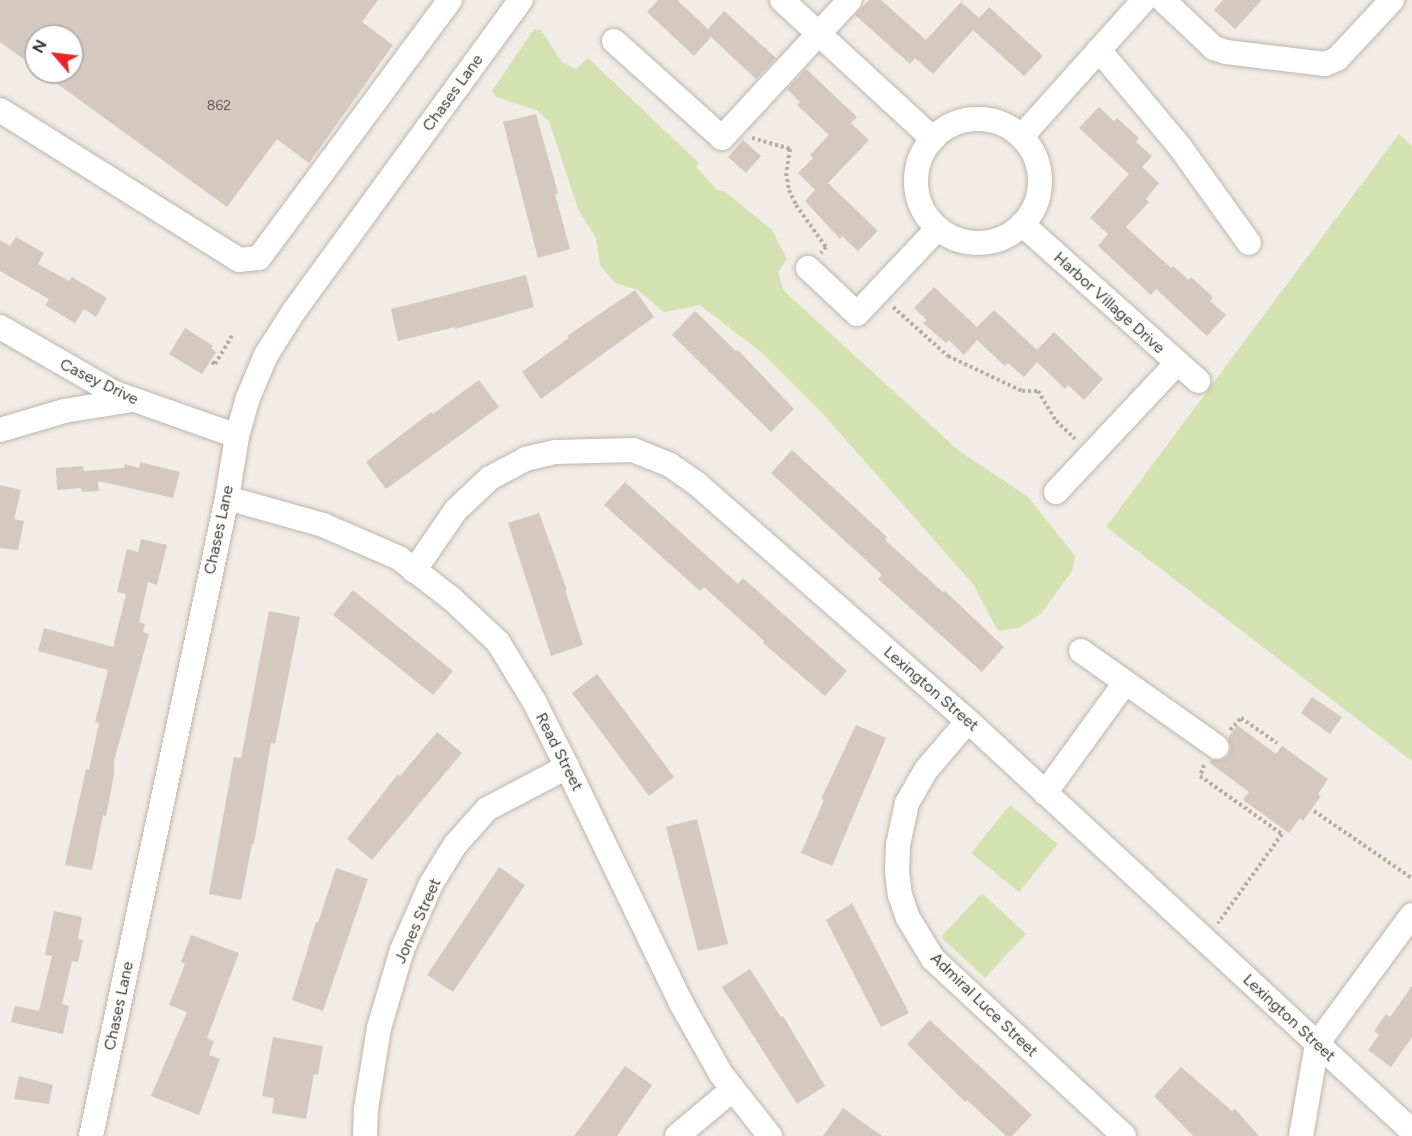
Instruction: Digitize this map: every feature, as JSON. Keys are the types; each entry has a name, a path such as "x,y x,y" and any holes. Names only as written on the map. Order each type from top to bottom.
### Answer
{"street":[{"path":"0,110 239,260 259,258 450,0"},
{"name":"Chases Lane","path":"91,1136 227,498 237,436 247,400 266,355 294,311 521,0"},
{"path":"782,0 933,139"},
{"path":"614,40 722,138 850,0"},
{"path":"1163,0 1214,48 1226,52 1325,64 1337,59 1392,0"},
{"path":"1022,136 1099,50 1132,4"},
{"path":"1099,50 1180,147 1249,243"},
{"path":"984,118 1011,127 1022,136 1038,164 1040,180 1038,196 1022,224 1010,234 981,243 965,241 938,228 921,205 916,177 924,150 933,139 956,123 984,118"},
{"name":"Harbor Village Drive","path":"1022,224 1176,364 1198,381"},
{"path":"808,268 857,314 938,228"},
{"name":"Casey Drive","path":"0,327 43,354 132,400 237,436"},
{"path":"1056,492 1176,364"},
{"path":"0,430 64,411 132,400"},
{"name":"Lexington Street","path":"414,571 456,510 490,478 525,459 556,452 633,450 670,465 697,484 968,721 1412,1131"},
{"name":"Read Street","path":"227,498 323,525 399,558 452,599 498,642 534,701 681,1003 732,1090 770,1136"},
{"path":"1081,651 1217,747"},
{"path":"1045,793 1125,682"},
{"name":"Admiral Luce Street","path":"968,721 926,770 907,803 898,845 897,872 900,895 908,918 933,959 1124,1136"},
{"name":"Jones Street","path":"365,1136 366,1108 378,1028 402,950 431,884 455,845 487,809 567,767"},
{"path":"1302,1136 1317,1044 1412,915"},
{"path":"677,1136 732,1090"}],"path":[{"path":"728,132 790,148 786,173 789,190 796,205 826,247 808,268"},
{"path":"877,292 948,356 1022,391 1038,391 1056,421 1091,454"},
{"path":"212,362 215,364 232,336"},
{"path":"1206,941 1282,834 1200,776 1201,770 1241,718 1277,743"},
{"path":"1314,811 1412,878"}],"green space":[{"path":"534,29 541,30 562,62 576,69 588,58 699,163 696,167 717,190 724,191 772,230 787,259 778,272 784,291 959,451 1028,497 1075,556 1072,571 1041,614 1019,628 998,631 973,584 824,415 761,352 700,305 664,312 638,290 615,283 600,265 596,238 578,209 549,121 536,110 496,97 492,91"},
{"path":"1399,134 1412,146 1412,761 1106,527"},
{"path":"1010,805 1058,844 1019,892 971,853"},
{"path":"982,893 1026,934 985,978 941,937"}],"building":[{"path":"0,0 378,0 362,22 393,45 309,163 277,139 227,207 58,84 84,84 84,24 24,24 24,59 0,42"},
{"path":"658,0 677,0 708,29 724,11 776,58 756,79 711,37 694,56 647,12"},
{"path":"869,0 881,0 926,40 961,2 979,18 989,7 1043,56 1024,76 973,30 933,74 915,58 910,64 855,15"},
{"path":"1223,0 1262,0 1235,29 1214,10"},
{"path":"806,69 857,117 851,123 869,140 828,183 878,231 858,251 842,236 840,239 805,201 815,190 798,173 813,158 810,155 829,135 797,105 800,102 787,89"},
{"path":"1099,107 1114,121 1117,118 1139,138 1136,142 1152,156 1142,167 1159,183 1146,199 1149,202 1126,227 1171,268 1173,266 1189,280 1191,277 1213,297 1210,301 1226,315 1207,336 1156,289 1151,295 1098,246 1108,234 1090,218 1129,174 1079,128"},
{"path":"536,114 558,193 555,194 570,249 538,258 503,122"},
{"path":"743,140 761,156 746,173 728,157"},
{"path":"16,237 44,253 38,264 69,281 72,277 107,298 96,317 84,309 75,323 45,305 49,299 0,271 0,240 10,246"},
{"path":"526,275 534,307 455,329 455,327 398,341 391,309"},
{"path":"934,287 977,327 994,310 1037,350 1054,332 1103,379 1084,400 1068,385 1065,389 1037,362 1024,377 1008,363 1005,366 977,340 964,355 949,340 946,343 923,323 927,320 914,308"},
{"path":"635,290 654,317 541,399 522,372 569,338 567,336"},
{"path":"695,311 736,351 738,350 794,409 771,432 672,335"},
{"path":"185,328 213,346 211,348 216,352 202,374 169,354"},
{"path":"479,380 499,407 386,489 366,462 431,412 433,414"},
{"path":"792,450 887,537 885,540 943,592 945,591 1004,647 982,672 878,579 882,575 771,473"},
{"path":"140,462 180,472 173,498 98,481 99,491 82,492 81,488 57,490 56,468 83,466 84,471 124,468 125,464 139,468"},
{"path":"625,482 738,584 743,578 847,671 825,696 763,643 764,641 704,587 700,591 604,505"},
{"path":"0,485 21,490 14,519 24,521 18,550 0,548"},
{"path":"539,513 567,590 565,590 583,645 551,656 508,523"},
{"path":"141,539 167,545 157,585 148,582 139,622 145,624 143,632 149,634 114,761 114,775 106,816 103,815 92,870 65,865 86,769 89,770 99,723 95,722 108,670 38,651 44,628 113,647 126,594 117,592 127,549 138,552"},
{"path":"353,590 453,671 433,695 333,615"},
{"path":"269,611 300,617 275,744 271,743 254,844 252,844 241,900 209,894 234,757 241,758"},
{"path":"597,674 674,777 649,796 572,693"},
{"path":"1312,697 1342,717 1330,734 1301,713"},
{"path":"856,725 886,738 832,866 801,853 824,800 821,799"},
{"path":"1237,725 1276,754 1282,746 1328,779 1318,794 1321,796 1303,821 1300,818 1289,833 1243,800 1249,792 1210,763 1212,760 1222,760 1228,756 1231,748 1228,738"},
{"path":"437,732 462,753 372,860 347,839 398,774 400,776"},
{"path":"697,819 728,944 698,951 666,827"},
{"path":"499,867 525,885 453,992 427,975"},
{"path":"336,868 368,879 323,1011 292,1000 316,922 318,923"},
{"path":"852,903 909,1013 881,1027 826,920"},
{"path":"54,911 82,917 78,939 83,940 78,962 72,961 62,1004 69,1006 63,1034 11,1022 15,1006 39,1011 52,956 45,955"},
{"path":"191,935 239,953 207,1038 214,1041 209,1055 220,1059 199,1115 151,1096 187,1012 169,1005 185,964 181,962"},
{"path":"750,969 781,1017 783,1016 825,1086 797,1104 722,987"},
{"path":"1412,986 1412,1037 1391,1067 1368,1050 1379,1035 1374,1031 1386,1014 1390,1017"},
{"path":"930,1020 1032,1115 1012,1136 1006,1136 967,1100 965,1102 907,1044"},
{"path":"273,1037 323,1046 318,1075 314,1074 306,1119 272,1113 274,1098 262,1096"},
{"path":"625,1066 652,1085 617,1136 574,1136"},
{"path":"1181,1067 1232,1111 1235,1109 1259,1136 1193,1136 1154,1096"},
{"path":"19,1076 53,1085 49,1104 14,1099"},
{"path":"843,1108 882,1136 823,1136"}]}
